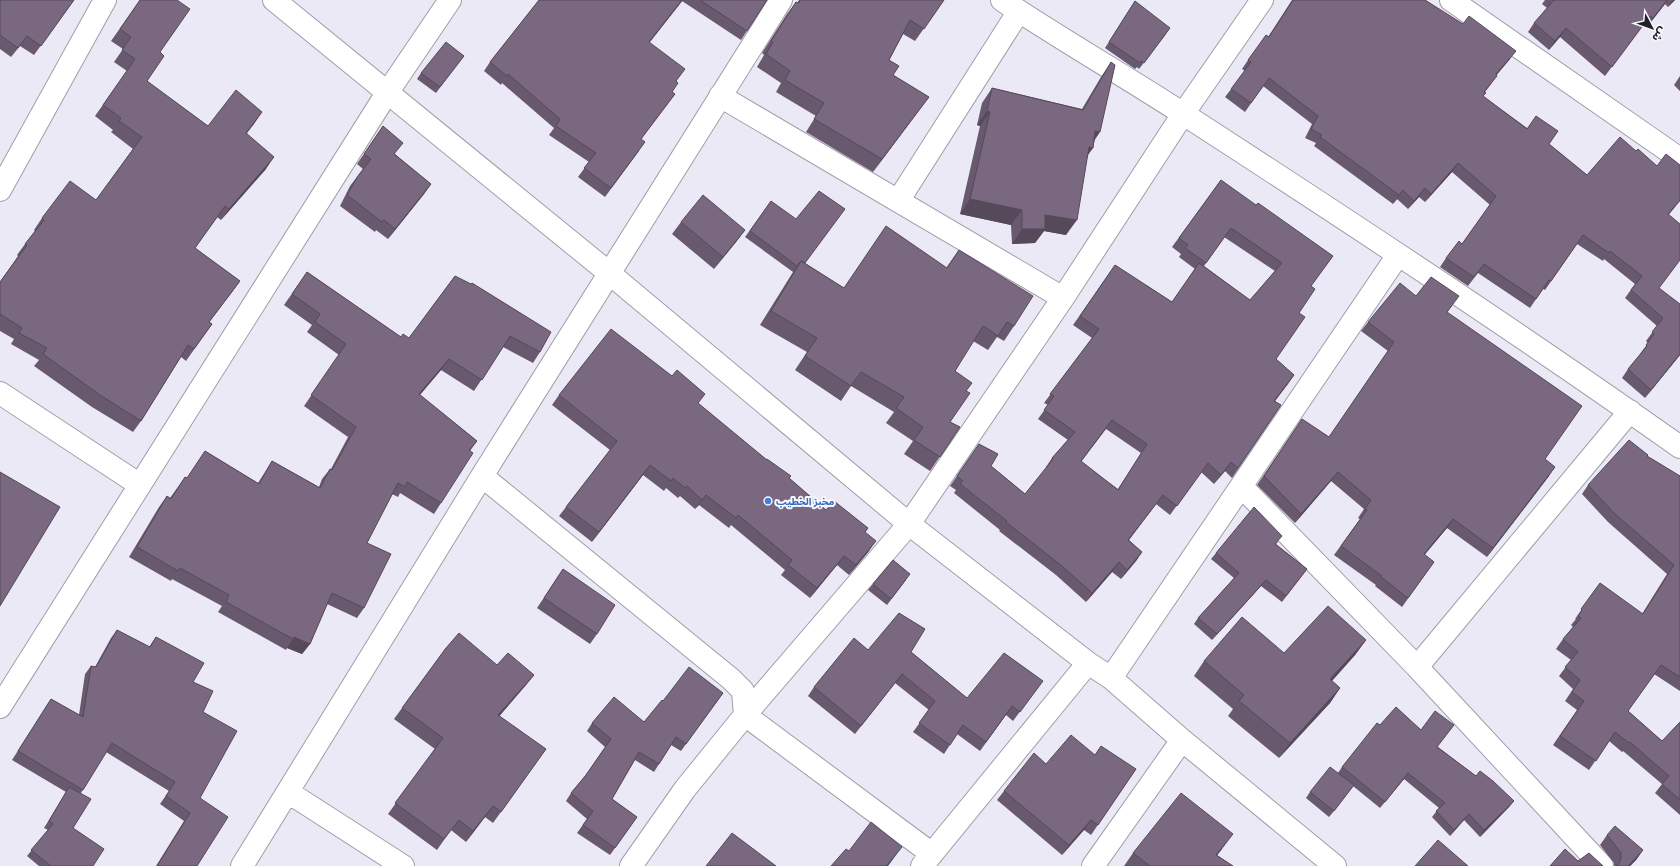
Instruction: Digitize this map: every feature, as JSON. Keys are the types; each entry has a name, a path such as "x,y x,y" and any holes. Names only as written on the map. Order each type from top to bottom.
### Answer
{"street":[{"path":"0,190 105,0"},
{"path":"274,0 608,273 909,524 1088,663 1111,678 1182,740 1335,866"},
{"path":"0,707 387,93 450,0"},
{"path":"242,866 608,273 781,0"},
{"path":"631,866 685,789 745,715 909,524 1063,298 1183,114 1262,0"},
{"path":"1451,0 1680,159"},
{"path":"898,201 1011,5 1183,114 1398,255 1630,411 1680,447"},
{"path":"720,96 1063,298"},
{"path":"1111,678 1398,255"},
{"path":"0,393 140,485"},
{"path":"1418,666 1630,411"},
{"path":"482,476 731,679 743,691 745,715 927,860 1088,663"},
{"path":"1242,487 1418,666 1602,866"},
{"path":"1092,866 1182,740"},
{"path":"288,792 403,866"}],"building":[{"path":"0,0 74,0 41,46 27,36 18,48 0,35"},
{"path":"140,0 177,0 190,9 160,52 164,56 147,81 208,126 236,90 262,112 246,133 274,157 229,209 225,206 195,248 240,281 209,322 212,324 194,349 188,345 141,421 100,395 43,354 47,348 19,333 22,328 0,314 0,282 27,245 25,244 44,220 42,218 70,181 96,200 142,137 119,121 121,118 103,105 135,59 122,50 131,37 120,29"},
{"path":"539,0 682,0 649,42 685,69 676,81 678,83 672,92 675,94 641,139 645,142 611,188 584,168 596,153 556,126 560,119 508,74 507,76 490,62"},
{"path":"700,0 767,0 747,31"},
{"path":"800,0 944,0 924,29 910,20 889,60 899,66 893,75 929,97 882,159 814,119 824,103 785,80 790,71 766,54 773,42 771,41 796,2 799,3"},
{"path":"1293,0 1425,0 1463,24 1469,16 1516,51 1496,74 1497,76 1484,92 1486,93 1483,96 1527,129 1536,116 1558,131 1549,144 1587,175 1620,137 1636,151 1638,149 1657,166 1666,154 1680,165 1680,200 1668,214 1680,224 1680,260 1659,288 1680,304 1680,354 1651,390 1628,369 1647,346 1646,345 1654,334 1652,332 1663,318 1631,290 1642,276 1610,251 1609,253 1583,235 1551,281 1549,280 1536,299 1484,264 1474,277 1446,258 1459,241 1462,244 1496,196 1458,163 1431,194 1425,188 1414,201 1403,190 1399,195 1320,137 1322,135 1311,129 1318,116 1269,78 1251,103 1231,89 1251,62 1248,60 1266,35 1269,37"},
{"path":"1554,0 1667,0 1653,18 1650,16 1612,67 1566,28 1555,41 1534,23"},
{"path":"1135,1 1170,28 1144,63 1141,61 1140,63 1109,42"},
{"path":"446,42 464,56 440,87 421,73"},
{"path":"1111,62 1115,65 1100,132 1095,131 1093,148 1089,147 1077,220 1045,215 1045,229 1022,229 1022,210 970,199 990,112 987,111 992,88 1083,110"},
{"path":"383,126 403,143 394,154 431,184 395,229 384,220 382,222 347,195 358,176 371,159 364,154"},
{"path":"1221,180 1256,205 1258,203 1333,256 1311,286 1315,289 1299,313 1305,317 1276,359 1294,375 1274,401 1281,405 1238,468 1231,462 1221,475 1208,463 1177,506 1163,495 1128,540 1142,552 1127,570 1119,562 1092,593 1062,566 960,484 963,481 957,476 979,444 998,454 991,466 1025,494 1053,459 1052,458 1075,432 1044,410 1054,396 1050,394 1099,329 1080,316 1115,265 1172,302 1199,263 1250,300 1282,263 1231,228 1206,263 1185,248 1188,245 1179,238","holes":["1112,420 1147,444 1118,490 1081,461"]},
{"path":"819,191 845,209 805,263 801,261 797,266 750,231 771,201 796,219"},
{"path":"703,195 745,230 723,257 681,222"},
{"path":"886,226 947,268 959,250 1033,296 1014,326 1007,322 998,336 983,326 955,371 972,383 966,391 970,393 950,422 960,427 940,457 914,440 923,427 896,408 904,397 861,372 851,386 805,356 817,338 771,311 801,261 844,288"},
{"path":"307,272 401,337 403,334 409,338 455,276 471,284 472,283 551,332 540,352 510,336 482,380 449,359 419,394 477,441 469,450 473,453 441,503 407,482 405,487 398,483 367,543 391,554 364,608 332,593 310,644 294,637 293,639 226,602 229,595 180,568 178,571 137,547 167,496 171,499 185,477 187,478 205,451 259,484 272,461 320,488 330,469 332,470 356,427 311,395 346,344 315,322 320,314 292,294"},
{"path":"1431,277 1459,296 1447,312 1582,406 1545,459 1555,467 1493,548 1453,519 1424,554 1434,562 1408,598 1381,577 1382,576 1341,546 1367,510 1365,509 1371,500 1338,472 1301,514 1264,476 1302,419 1329,437 1394,342 1368,322 1400,283 1416,296"},
{"path":"611,329 672,376 677,370 705,394 698,403 767,460 791,476 789,478 826,510 834,501 868,528 865,532 876,541 856,565 844,556 817,588 788,565 792,560 738,515 736,518 706,495 702,500 687,486 685,488 673,478 671,481 650,465 599,532 566,507 617,441 559,395"},
{"path":"1629,440 1648,455 1647,456 1680,476 1680,677 1661,665 1628,711 1662,741 1680,722 1680,800 1662,784 1669,776 1630,742 1629,743 1615,732 1596,761 1560,736 1584,701 1572,692 1580,680 1565,667 1578,652 1563,639 1581,618 1578,616 1582,610 1581,609 1600,583 1643,614 1674,565 1614,513 1588,485"},
{"path":"0,472 60,507 0,606"},
{"path":"1254,507 1282,536 1275,544 1307,569 1286,596 1266,580 1217,634 1198,618 1239,573 1216,553"},
{"path":"893,560 910,574 891,599 873,584"},
{"path":"563,569 615,605 597,634 544,598"},
{"path":"1328,606 1366,640 1330,679 1340,688 1290,743 1239,701 1244,695 1204,661 1242,617 1284,653"},
{"path":"899,613 925,629 911,652 967,698 1004,653 1043,681 1020,712 1012,706 986,742 963,725 950,745 919,723 935,701 902,674 861,726 814,687 854,638 868,650"},
{"path":"117,630 150,647 156,637 204,663 193,682 213,691 203,712 237,731 200,798 228,817 197,866 157,866 190,813 166,796 175,782 112,743 83,790 18,751 51,699 83,717 91,666 96,667"},
{"path":"459,633 497,665 508,653 534,675 498,715 546,749 501,812 493,806 473,831 459,820 444,839 395,803 443,738 402,708 446,648"},
{"path":"689,667 723,693 686,744 676,737 659,764 639,752 612,799 637,817 615,848 583,825 593,811 571,793 586,775 611,739 592,723 614,697 644,722 662,700 663,701"},
{"path":"1396,707 1421,730 1435,711 1454,725 1437,747 1476,776 1480,771 1514,801 1484,830 1469,814 1454,830 1436,811 1445,803 1408,773 1385,802 1342,767 1377,723 1380,725"},
{"path":"1071,735 1095,755 1101,746 1136,769 1098,825 1091,820 1069,845 1004,791 1034,753 1046,764"},
{"path":"1330,767 1354,785 1334,811 1310,792"},
{"path":"69,787 91,799 73,828 104,849 93,866 51,866 31,850 53,824 49,821"},
{"path":"1181,793 1233,834 1216,855 1233,866 1150,866 1133,853"},
{"path":"871,822 902,847 886,866 831,866 846,849 849,851"},
{"path":"1615,826 1643,850 1628,866 1616,866 1621,859 1621,853 1607,835"},
{"path":"732,833 776,866 706,866"},
{"path":"1438,840 1468,866 1415,866"},
{"path":"1565,849 1578,861 1589,853 1603,866 1550,866"}],"place":[{"name":"مخبز الخطيب","path":"768,501"}]}
